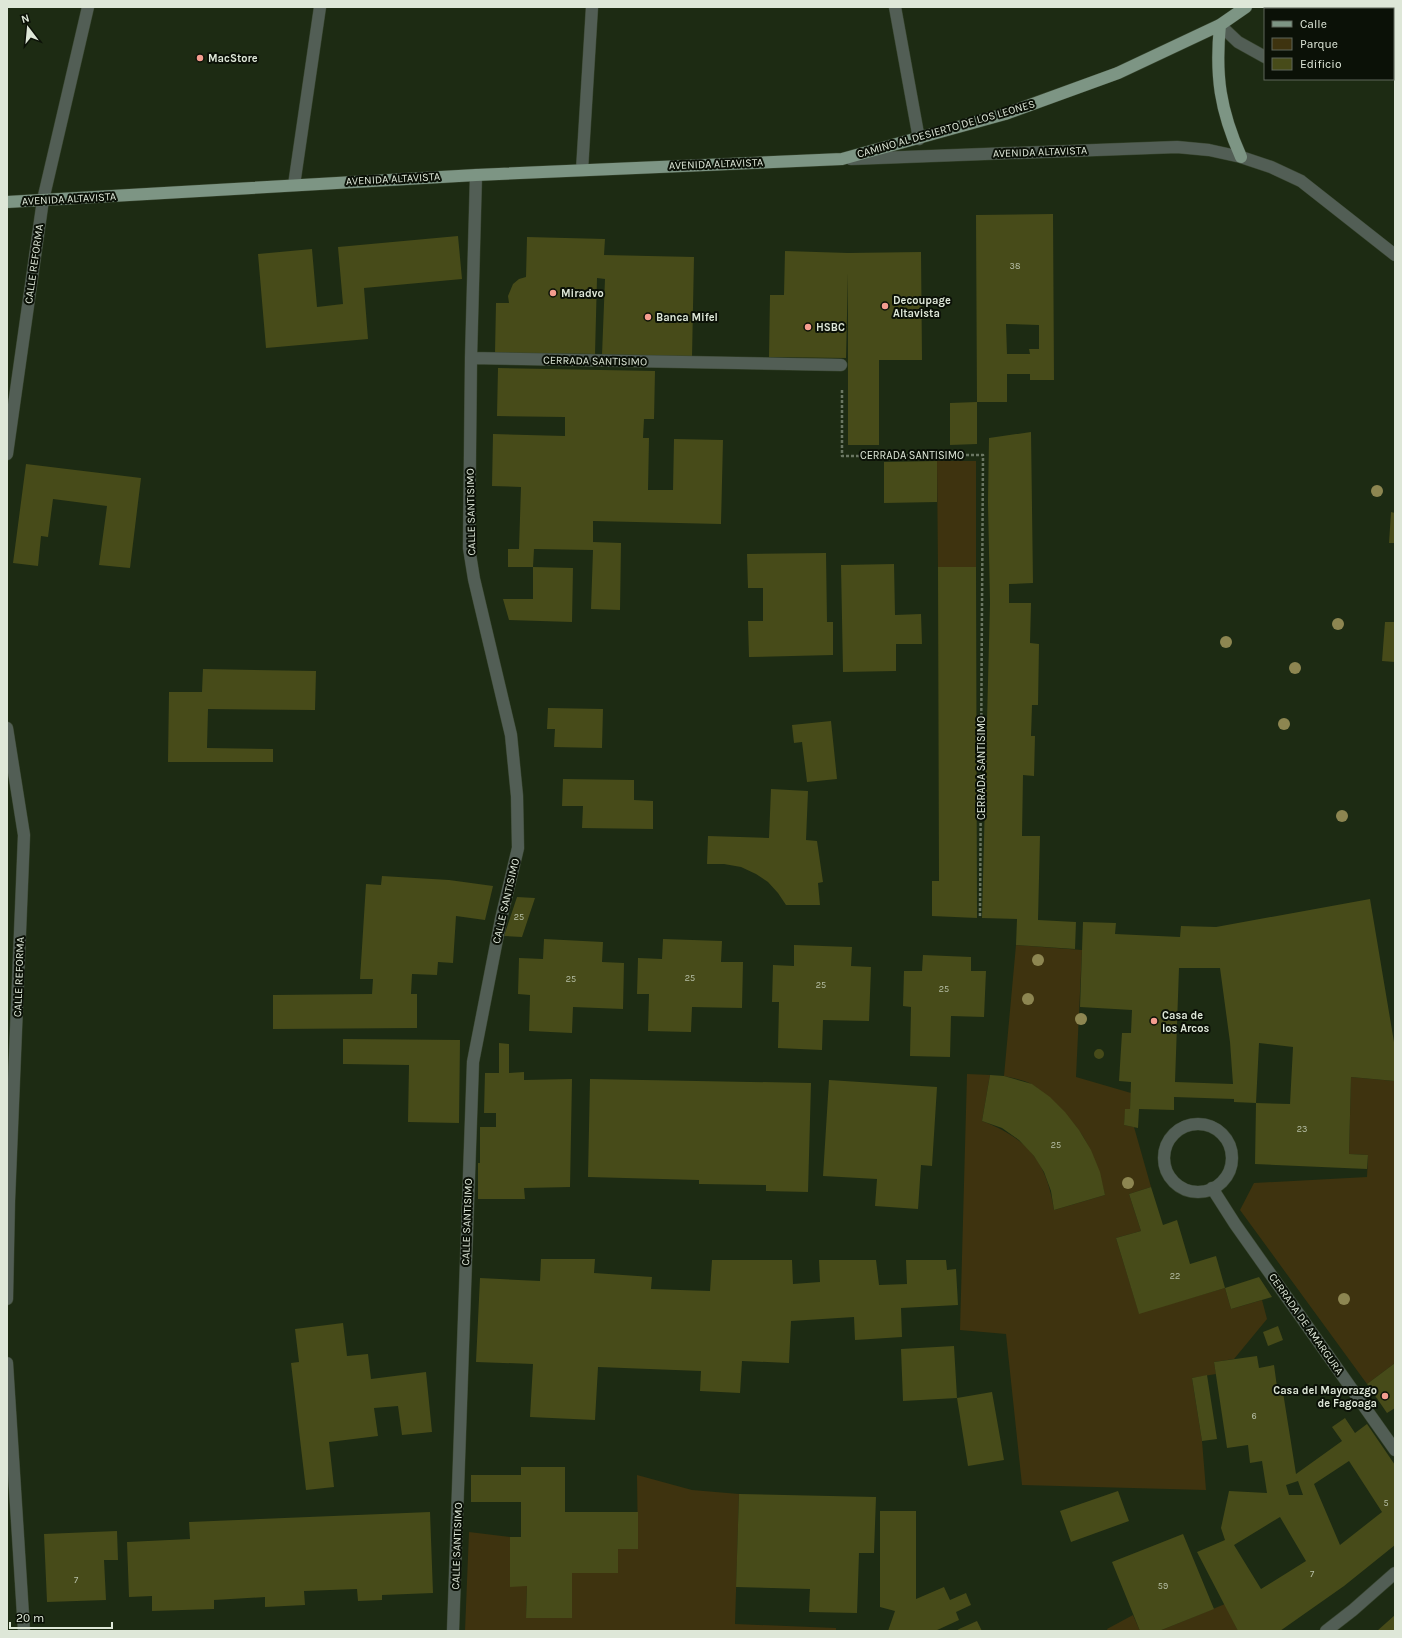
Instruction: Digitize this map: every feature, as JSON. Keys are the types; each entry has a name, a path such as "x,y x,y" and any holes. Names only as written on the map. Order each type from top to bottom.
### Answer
{"main road":[{"name":"CAMINO AL DESIERTO DE LOS LEONES","path":"842,159 919,139 1005,114 1118,73 1220,25 1246,7"},
{"path":"1220,25 1217,55 1218,81 1230,133 1241,157"},
{"name":"AVENIDA ALTAVISTA","path":"7,202 476,175 842,159"}],"street":[{"name":"CALLE REFORMA","path":"7,454 43,200 88,7"},
{"path":"294,185 320,7"},
{"path":"582,170 592,7"},
{"path":"895,7 919,139"},
{"path":"1220,25 1238,42 1264,56"},
{"name":"AVENIDA ALTAVISTA","path":"842,159 1178,148 1209,150 1241,157 1271,167 1301,181 1395,255"},
{"name":"CALLE SANTISIMO","path":"453,1631 473,1062 501,919 518,848 517,796 511,735 490,639 474,579 469,548 471,358 476,175"},
{"name":"CERRADA SANTISIMO","path":"471,358 842,365"},
{"name":"CALLE REFORMA","path":"7,728 24,835 9,1201 7,1299"},
{"path":"1197,1124 1211,1126 1223,1134 1231,1146 1232,1161 1228,1174 1219,1185 1212,1188 1206,1192 1192,1192 1178,1187 1168,1176 1164,1163 1165,1149 1172,1136 1183,1127 1197,1124"},
{"name":"CERRADA DE AMARGURA","path":"1212,1188 1230,1217 1395,1450"},
{"path":"7,1362 24,1631"},
{"path":"1326,1631 1353,1610 1395,1573"}],"path":[{"name":"CERRADA SANTISIMO","path":"842,365 842,456 983,455 980,916"}],"green space":[{"path":"937,461 976,461 976,567 938,567"},
{"path":"1016,945 1082,950 1076,1077 1131,1093 1130,1109 1125,1113 1124,1125 1134,1127 1151,1187 1129,1194 1141,1231 1116,1238 1139,1313 1225,1288 1231,1309 1262,1300 1267,1319 1234,1359 1214,1362 1216,1374 1192,1378 1202,1441 1206,1490 1022,1485 1006,1334 960,1330 967,1074 990,1075 982,1121 1011,1135 1023,1144 1032,1154 1040,1165 1046,1178 1051,1193 1054,1210 1105,1195 1092,1154 1086,1142 1071,1120 1061,1109 1030,1083 1004,1076"},
{"path":"1351,1077 1395,1081 1395,1363 1367,1384 1240,1210 1254,1183 1367,1177 1368,1155 1349,1154"},
{"path":"637,1475 692,1490 739,1494 735,1624 836,1628 836,1631 465,1631 469,1532 510,1537 510,1586 527,1586 526,1618 572,1618 572,1573 618,1549 638,1548"},
{"path":"1225,1604 1238,1631 1159,1631"},
{"path":"1133,1615 1140,1631 1108,1631 1107,1629"}],"building":[{"name":"Decoupage Altavista","path":"1053,214 1054,380 1030,380 1030,374 1007,374 1007,402 977,402 976,215","holes":["1006,324 1039,325 1039,349 1029,349 1030,354 1007,354"]},
{"path":"458,236 462,279 364,288 368,339 266,348 258,254 312,249 317,307 343,304 338,247"},
{"path":"527,237 605,239 604,255 694,257 692,357 602,355 605,279 597,278 595,354 495,353 496,303 509,303 508,296 513,284 519,279 526,277"},
{"path":"785,251 848,253 921,252 922,360 879,360 879,445 848,445 848,273 846,358 769,357 770,295 784,295"},
{"path":"498,368 655,371 654,419 644,419 643,438 649,438 648,490 673,490 674,439 723,440 721,524 593,521 593,542 621,543 620,610 591,609 593,550 534,549 533,567 508,567 508,549 519,549 521,487 492,486 493,434 565,436 565,417 497,416"},
{"path":"977,402 977,444 950,445 950,403"},
{"path":"1031,432 1033,583 1009,584 1009,603 1031,603 1030,643 1039,644 1038,705 1032,705 1031,736 1035,736 1034,776 1023,775 1022,836 1040,836 1038,920 1076,922 1075,949 1016,945 1017,919 982,918 990,603 988,502 989,438"},
{"path":"937,461 937,502 884,503 884,462"},
{"path":"26,464 141,478 130,568 99,565 107,506 53,499 48,537 41,536 38,566 13,563"},
{"path":"1391,512 1395,513 1395,543 1389,543"},
{"path":"826,553 827,622 833,622 833,655 749,657 748,621 763,621 763,588 748,588 747,554"},
{"path":"894,564 895,615 921,614 922,644 896,644 896,671 843,672 841,565"},
{"path":"533,567 573,568 572,622 509,620 503,599 533,599"},
{"path":"938,567 976,567 977,918 932,916 932,881 939,881"},
{"path":"1385,622 1395,622 1395,662 1382,661"},
{"path":"203,669 316,671 315,710 208,709 207,748 273,749 273,762 168,762 169,692 202,692"},
{"path":"548,708 603,709 602,748 554,747 555,729 547,729"},
{"path":"831,721 837,779 807,782 802,742 794,743 792,725"},
{"path":"563,779 634,780 634,800 653,801 653,829 582,828 583,806 562,806"},
{"path":"771,789 808,791 806,840 817,841 823,882 818,883 820,905 786,905 768,882 756,874 741,867 724,864 707,864 708,836 769,838"},
{"path":"382,876 449,880 493,886 485,920 456,916 453,963 438,962 437,975 412,974 411,994 417,994 417,1028 273,1029 273,995 372,994 373,979 360,979 366,884 381,885"},
{"path":"517,897 535,898 522,937 504,936"},
{"path":"1370,899 1395,1048 1395,1081 1351,1077 1349,1154 1368,1155 1367,1169 1255,1164 1256,1103 1234,1102 1234,1099 1174,1097 1174,1110 1139,1109 1138,1128 1124,1125 1125,1109 1130,1109 1131,1082 1119,1081 1122,1033 1131,1033 1132,1010 1080,1007 1083,922 1116,923 1115,934 1180,937 1181,926 1216,927","holes":["1179,968 1220,968 1230,1042 1233,1084 1175,1082","1259,1043 1293,1047 1290,1104 1256,1103"]},
{"path":"544,939 603,942 602,962 624,963 623,1009 573,1007 572,1033 529,1031 530,995 518,994 519,958 543,959"},
{"path":"663,939 722,941 721,962 743,962 742,1008 692,1007 691,1032 648,1031 649,994 637,994 638,958 662,959"},
{"path":"794,945 852,947 851,966 871,967 869,1021 823,1020 822,1050 778,1048 779,1002 772,1002 773,965 794,966"},
{"path":"923,955 971,957 971,971 986,971 984,1017 951,1016 950,1057 910,1056 911,1007 903,1006 904,971 922,971"},
{"path":"343,1039 460,1040 459,1123 408,1122 409,1065 343,1064"},
{"path":"499,1043 509,1044 509,1073 524,1072 524,1080 572,1079 570,1187 524,1188 525,1199 478,1199 480,1127 496,1127 496,1113 484,1113 485,1073 499,1073"},
{"path":"1099,1049 1104,1054 1099,1059 1094,1054"},
{"path":"990,1075 1004,1076 1032,1084 1050,1097 1065,1112 1079,1130 1091,1150 1100,1172 1105,1195 1054,1210 1051,1191 1044,1172 1034,1156 1019,1140 1002,1128 982,1121"},
{"path":"590,1079 811,1083 808,1192 766,1191 766,1185 699,1184 699,1180 588,1177"},
{"path":"829,1080 937,1087 932,1166 921,1165 918,1209 875,1206 877,1179 823,1176"},
{"path":"1151,1187 1163,1225 1177,1220 1190,1264 1216,1256 1225,1288 1139,1314 1116,1238 1141,1231 1129,1194"},
{"path":"541,1259 595,1259 594,1273 652,1277 651,1289 710,1291 712,1260 792,1260 793,1284 820,1282 819,1260 876,1260 879,1285 907,1284 906,1260 946,1260 947,1270 956,1269 958,1305 901,1308 902,1337 855,1340 854,1317 791,1321 789,1363 742,1361 740,1393 700,1391 701,1371 598,1367 595,1420 530,1417 533,1364 476,1362 480,1278 540,1281"},
{"path":"1259,1277 1272,1297 1231,1309 1225,1288"},
{"path":"343,1323 347,1356 368,1354 371,1379 426,1372 432,1432 402,1435 398,1406 374,1408 378,1436 329,1442 334,1487 306,1490 291,1363 299,1362 295,1329"},
{"path":"1278,1326 1283,1340 1268,1346 1263,1332"},
{"path":"954,1346 957,1398 903,1401 901,1349"},
{"path":"1257,1356 1259,1368 1274,1365 1277,1387 1282,1386 1296,1474 1342,1441 1332,1427 1345,1418 1355,1433 1367,1424 1395,1465 1395,1545 1344,1586 1280,1631 1238,1631 1197,1552 1225,1540 1221,1528 1229,1491 1267,1493 1262,1461 1250,1463 1248,1445 1227,1448 1214,1362","holes":["1349,1461 1382,1512 1340,1545 1314,1484","1298,1481 1303,1495 1289,1495 1286,1485","1280,1517 1306,1561 1261,1589 1234,1545"]},
{"name":"Casa del Mayorazgo de Fagoaga","path":"1395,1363 1395,1408 1387,1413 1367,1384"},
{"path":"1207,1375 1217,1439 1202,1441 1192,1378"},
{"path":"992,1392 1004,1460 968,1466 957,1398"},
{"path":"521,1467 565,1467 565,1512 638,1512 638,1549 618,1549 618,1573 572,1573 572,1618 526,1618 527,1586 510,1587 510,1537 521,1537 521,1502 471,1502 471,1475 521,1475"},
{"path":"1118,1491 1129,1521 1071,1542 1060,1511"},
{"path":"739,1494 876,1497 874,1553 859,1553 857,1613 809,1612 810,1589 736,1587"},
{"path":"880,1511 916,1511 916,1599 944,1587 950,1600 966,1593 971,1605 956,1612 959,1620 935,1631 888,1631 895,1611 880,1607"},
{"path":"430,1512 433,1593 382,1595 382,1600 358,1601 357,1589 304,1591 305,1605 265,1607 265,1597 214,1600 214,1609 152,1611 152,1596 129,1597 127,1542 190,1539 189,1522"},
{"path":"117,1531 118,1560 104,1560 106,1600 47,1602 44,1534"},
{"path":"1183,1534 1214,1609 1159,1631 1140,1631 1112,1562"},
{"path":"1395,1615 1395,1631 1377,1631"},
{"path":"977,1621 982,1631 956,1631 959,1629"}],"place":[{"name":"MacStore","path":"200,58"},
{"name":"Miradvo","path":"553,293"},
{"name":"Decoupage Altavista","path":"885,306"},
{"name":"Banca Mifel","path":"648,317"},
{"name":"HSBC","path":"808,327"},
{"name":"Casa de los Arcos","path":"1154,1021"},
{"name":"Casa del Mayorazgo de Fagoaga","path":"1385,1396"}]}
